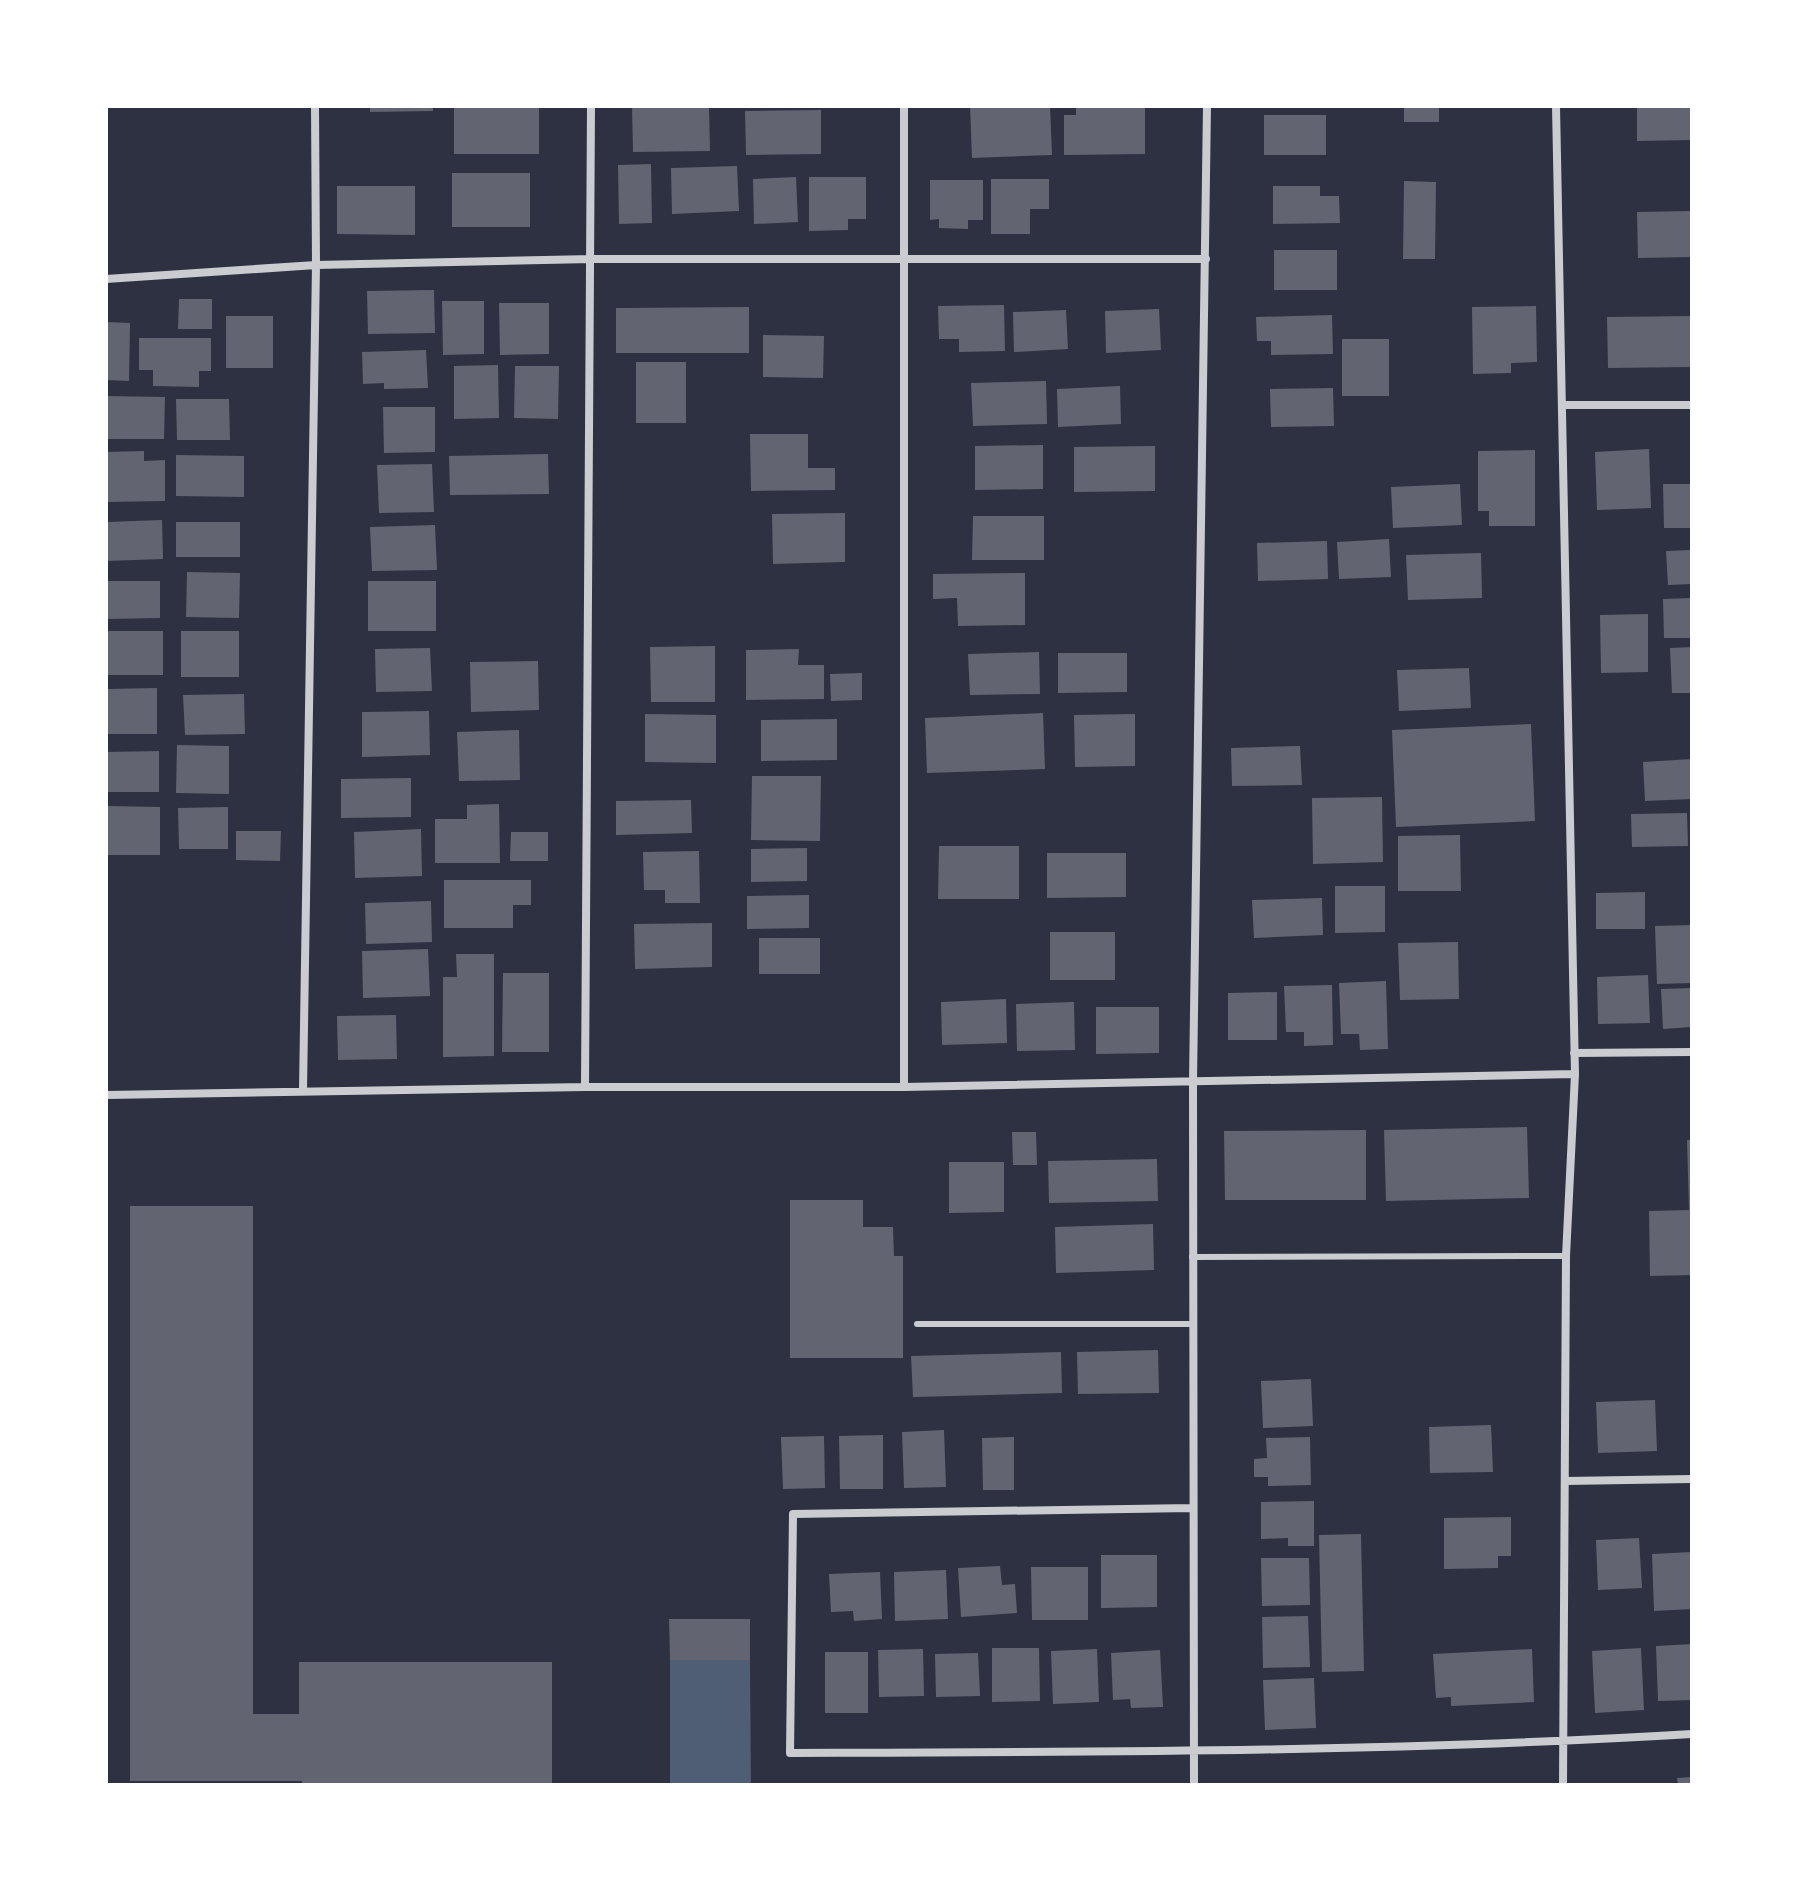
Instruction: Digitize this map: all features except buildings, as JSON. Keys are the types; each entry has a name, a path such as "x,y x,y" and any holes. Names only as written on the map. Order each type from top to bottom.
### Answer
{"street":[{"path":"303,1090 316,265 315,106"},
{"path":"585,1087 591,106"},
{"path":"904,106 904,1087"},
{"path":"1194,1785 1191,1508 1193,1082 1207,106"},
{"path":"1556,106 1575,1074 1566,1256 1563,1785"},
{"path":"106,279 316,265 591,259 1206,259"},
{"path":"1562,405 1692,405"},
{"path":"1574,1053 1692,1052"},
{"path":"106,1095 585,1087 904,1087 1575,1074"},
{"path":"1565,1481 1692,1479"},
{"path":"1191,1508 793,1514 790,1753 1194,1752 1562,1742 1692,1734"}],"lane":[{"path":"1192,1257 1566,1256"},
{"path":"917,1324 1192,1324"}],"water":[{"path":"670,1660 750,1660 751,1785 670,1785"}]}
